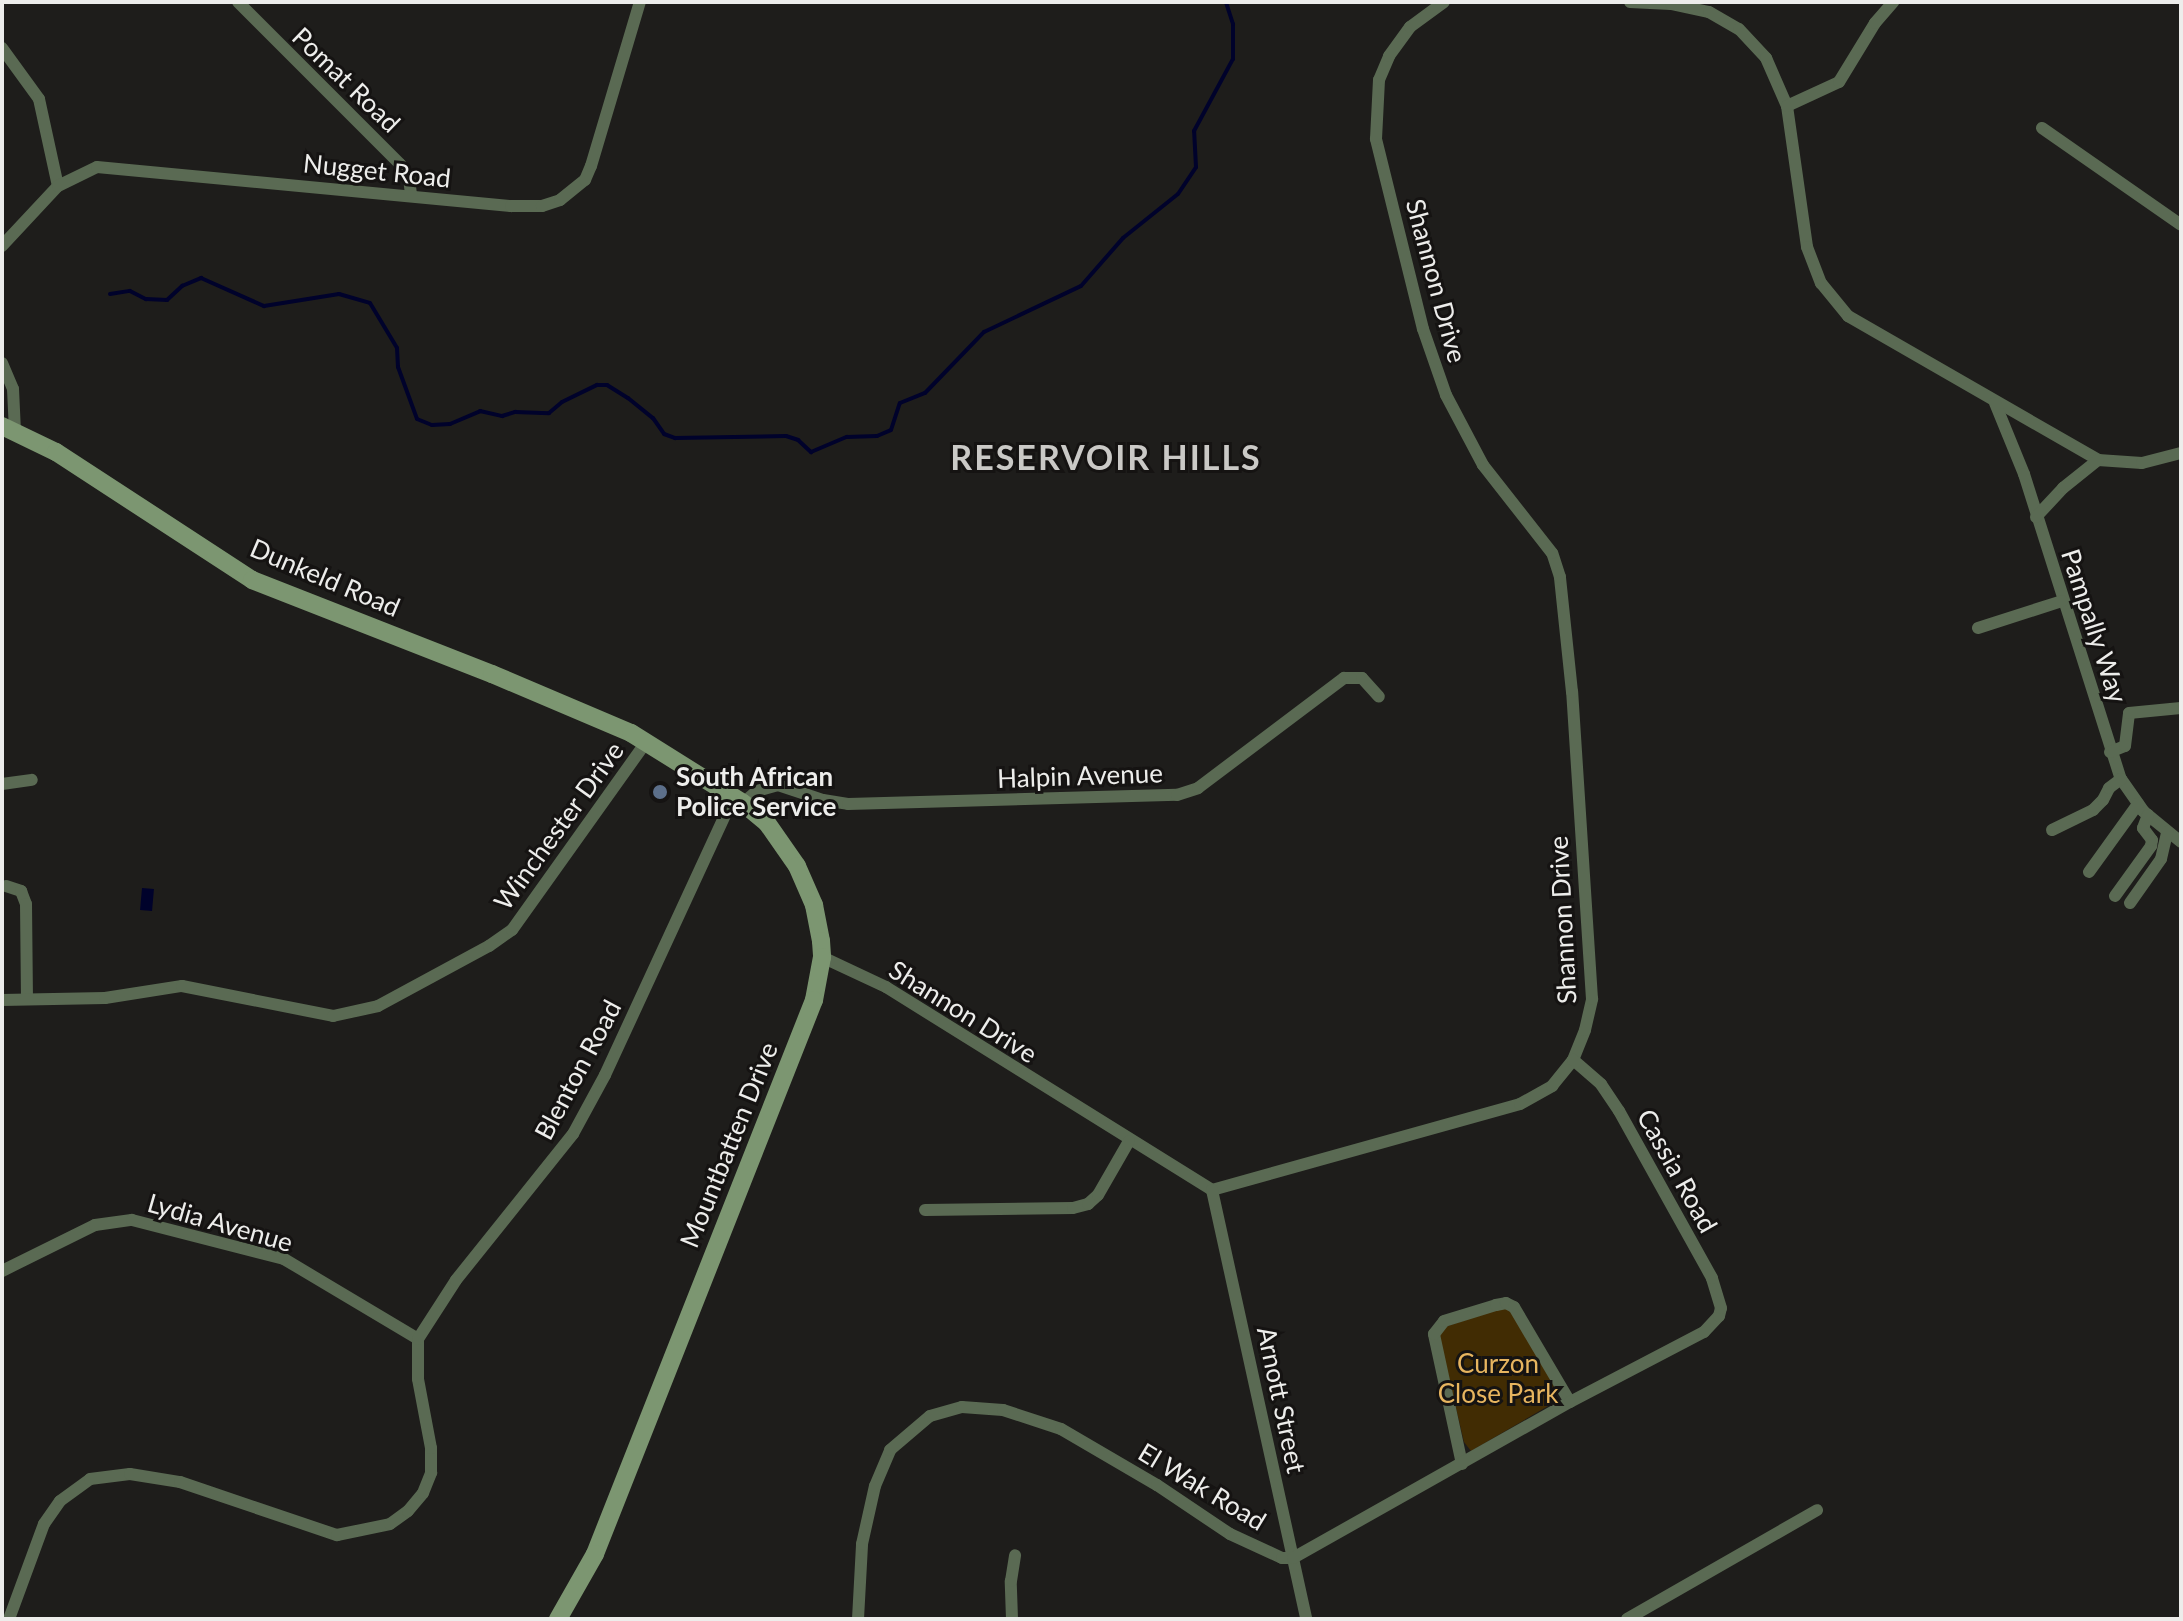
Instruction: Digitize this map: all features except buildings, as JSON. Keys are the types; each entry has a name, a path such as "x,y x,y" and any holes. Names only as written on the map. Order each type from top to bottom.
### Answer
{"main road":[{"name":"Dunkeld Road","path":"9,428 56,452 252,580 590,714 646,742"},
{"name":"Mountbatten Drive","path":"558,1619 595,1554 814,1000 822,957 814,905 797,866 767,823 739,800 646,742"}],"street":[{"name":"Pomat Road","path":"238,2 400,164 409,178 411,195"},
{"name":"Nugget Road","path":"2,246 58,186 97,167 542,206 575,191 591,166 640,2"},
{"name":"Shannon Drive","path":"822,957 886,987 1212,1190 1520,1104 1552,1086 1573,1060 1585,1030 1592,999 1572,692 1560,577 1547,546 1474,451 1442,387 1423,329 1376,139 1375,107 1389,56 1410,27 1444,2"},
{"path":"1630,2 1698,8 1731,23 1766,58 1787,106 1803,233 1815,271 1835,304 1862,325 2098,460 2142,463 2181,453"},
{"path":"1787,106 1839,82 1875,23 1893,2"},
{"path":"2,48 39,99 58,186"},
{"path":"2042,128 2181,225"},
{"path":"2,363 13,389 9,428"},
{"name":"Pampally Way","path":"1995,403 2036,517 2121,779 2148,815 2181,842"},
{"path":"2036,517 2063,488 2098,460"},
{"path":"1978,628 2062,601"},
{"name":"Halpin Avenue","path":"739,800 778,785 823,800 848,804 1177,795 1198,788 1344,678 1362,678 1379,697"},
{"path":"2110,752 2125,746 2129,713 2181,708"},
{"name":"Winchester Drive","path":"2,1000 105,998 182,986 333,1016 378,1006 489,946 512,930 646,742"},
{"path":"2052,830 2093,810 2109,788 2121,779"},
{"path":"2,784 32,780"},
{"name":"Blenton Road","path":"418,1339 456,1280 560,1153 579,1125 739,800"},
{"path":"2089,872 2138,804"},
{"path":"2115,896 2151,846 2152,840 2143,828 2148,815"},
{"path":"2130,903 2161,859 2167,832"},
{"path":"6,886 21,891 26,904 27,999"},
{"name":"Cassia Road","path":"1570,1402 1704,1332 1719,1316 1721,1303 1712,1278 1619,1111 1601,1084 1573,1060"},
{"path":"925,1210 1073,1208 1088,1204 1098,1195 1129,1141"},
{"name":"Arnott Street","path":"1212,1190 1306,1619"},
{"name":"Lydia Avenue","path":"2,1271 95,1225 132,1220 284,1259 418,1339"},
{"path":"1293,1558 1462,1464 1570,1402 1514,1307 1506,1303 1444,1321 1434,1334 1462,1464"},
{"path":"9,1619 44,1524 60,1501 90,1479 130,1474 180,1482 337,1535 390,1524 423,1493 431,1473 431,1448 418,1379 418,1339"},
{"name":"El Wak Road","path":"858,1619 862,1544 875,1486 890,1450 930,1416 962,1407 1003,1410 1061,1429 1157,1485 1230,1534 1282,1558 1293,1558"},
{"path":"1631,1618 1817,1510"},
{"path":"1012,1619 1011,1581 1015,1555"}],"green space":[{"name":"Curzon Close Park","path":"1503,1307 1516,1313 1557,1387 1555,1402 1471,1451 1464,1442 1439,1336 1445,1327"}],"water":[{"path":"142,888 154,889 152,911 140,910"}],"waterway":[{"path":"110,294 130,291 146,299 167,300 182,286 201,278 264,306 339,294 370,303 397,348 398,367 417,419 432,425 450,424 480,411 502,416 515,412 549,413 562,402 597,385 607,385 653,418 664,434 675,438 786,436 798,440 811,452 847,437 877,436 891,430 900,403 925,393 984,332 1081,286 1123,238 1178,194 1196,167 1194,131 1233,59 1233,24 1226,2"}],"place":[{"name":"South African Police Service","path":"660,792"}],"district":[{"name":"RESERVOIR HILLS","path":"1106,457"}]}
